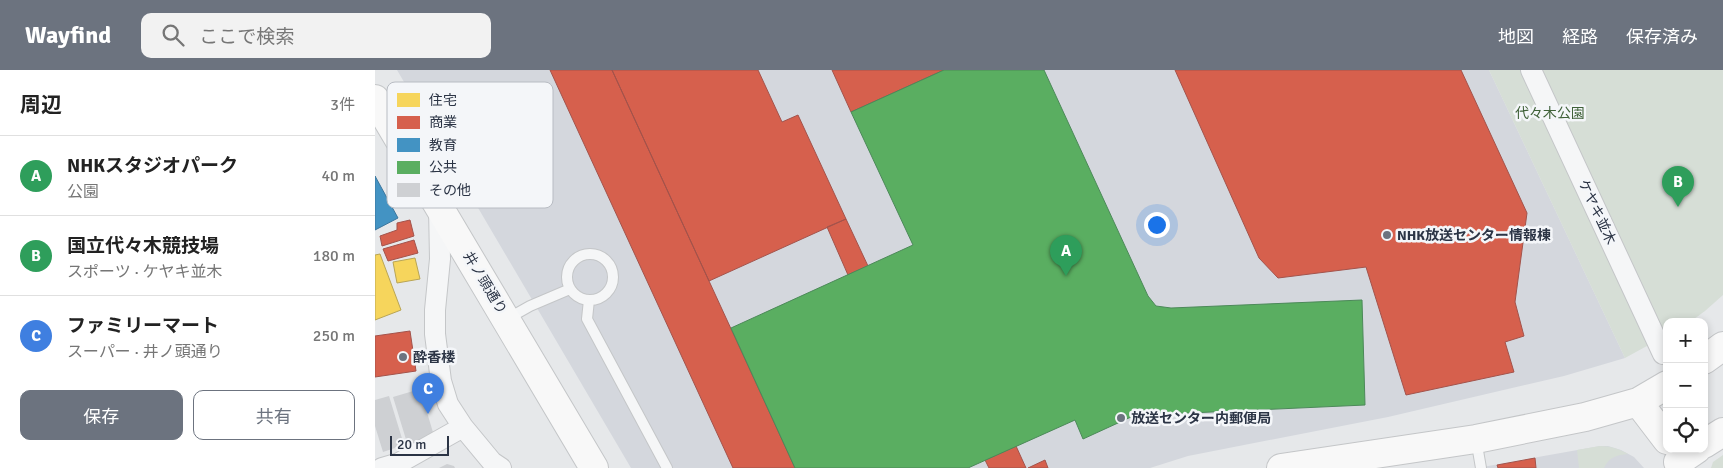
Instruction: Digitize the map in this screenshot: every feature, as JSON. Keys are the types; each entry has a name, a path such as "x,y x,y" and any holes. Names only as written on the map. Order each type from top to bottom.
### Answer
{"street":[{"name":"ケヤキ並木","path":"1531,70 1663,354"},
{"name":"井ノ頭通り","path":"375,99 387,119"},
{"path":"439,208 440,259 435,310 435,334 441,381 448,404 463,427 492,462 501,468"},
{"name":"井ノ頭通り","path":"441,208 594,468"},
{"path":"1708,357 1723,346"},
{"path":"1281,468 1476,439 1585,417 1638,402 1663,387"},
{"path":"1638,402 1679,454"},
{"path":"382,468 399,462 463,427"},
{"path":"1708,441 1723,432"}],"lane":[{"path":"587,254 595,254 608,262 612,269 612,284 609,291 603,296 589,300 581,298 570,289 567,274 574,260 587,254"},
{"path":"506,320 530,306 570,289"},
{"path":"589,300 587,319 667,468"},
{"path":"1476,439 1481,468"}],"shaded area":[{"path":"397,70 1489,70 1625,358 1564,376 1388,417 1188,456 1150,468 631,468 478,208 553,208 553,82 404,82"},
{"path":"1600,446 1621,450 1634,457 1644,468 1477,468"}],"green space":[{"name":"代々木公園","path":"1489,70 1723,70 1723,295 1695,318 1663,318 1663,337 1625,358"},
{"path":"1600,446 1615,448 1628,454 1614,457 1608,461 1604,468 1579,468 1577,450"},
{"path":"1723,455 1723,468 1711,468 1713,462"}],"building: 住宅":[{"path":"380,254 401,310 375,320 375,255"},
{"path":"415,258 420,279 397,283 393,262"}],"building: 商業":[{"path":"550,70 612,70 795,468 733,468"},
{"path":"612,70 758,70 782,122 798,115 846,219 709,281"},
{"path":"832,70 944,70 851,112"},
{"name":"NHK放送センター情報棟","path":"1175,70 1461,70 1527,213 1515,302 1524,336 1505,342 1514,372 1406,395 1366,267 1278,278 1259,258"},
{"path":"846,219 868,266 848,275 827,227"},
{"path":"410,220 414,236 382,246 380,236 397,230 397,223"},
{"path":"414,240 418,253 388,261 383,249"},
{"path":"410,331 416,371 375,377 375,336"},
{"path":"1016,446 1026,468 989,468 985,460"},
{"path":"1535,458 1536,468 1498,468 1497,465"},
{"path":"1045,460 1048,468 1028,468"}],"building: 教育":[{"path":"375,176 387,198 387,208 393,208 398,218 375,230"}],"building: 公共":[{"path":"944,70 1044,70 1148,296 1156,306 1171,308 1362,300 1365,405 1146,415 1131,417 1083,439 1075,420 968,468 795,468 731,328 913,245 851,112"}],"building: その他":[{"path":"420,389 435,439 408,446 393,397"},
{"path":"389,396 404,445 383,452 375,426 375,400"},
{"path":"447,464 455,468 439,468"}],"place":[{"name":"国立代々木競技場","path":"1678,207"},
{"name":"NHK放送センター情報棟","path":"1387,235"},
{"name":"NHKスタジオパーク","path":"1066,276"},
{"name":"酔香楼","path":"403,357"},
{"name":"ファミリーマート","path":"428,414"},
{"name":"放送センター内郵便局","path":"1121,418"}]}
